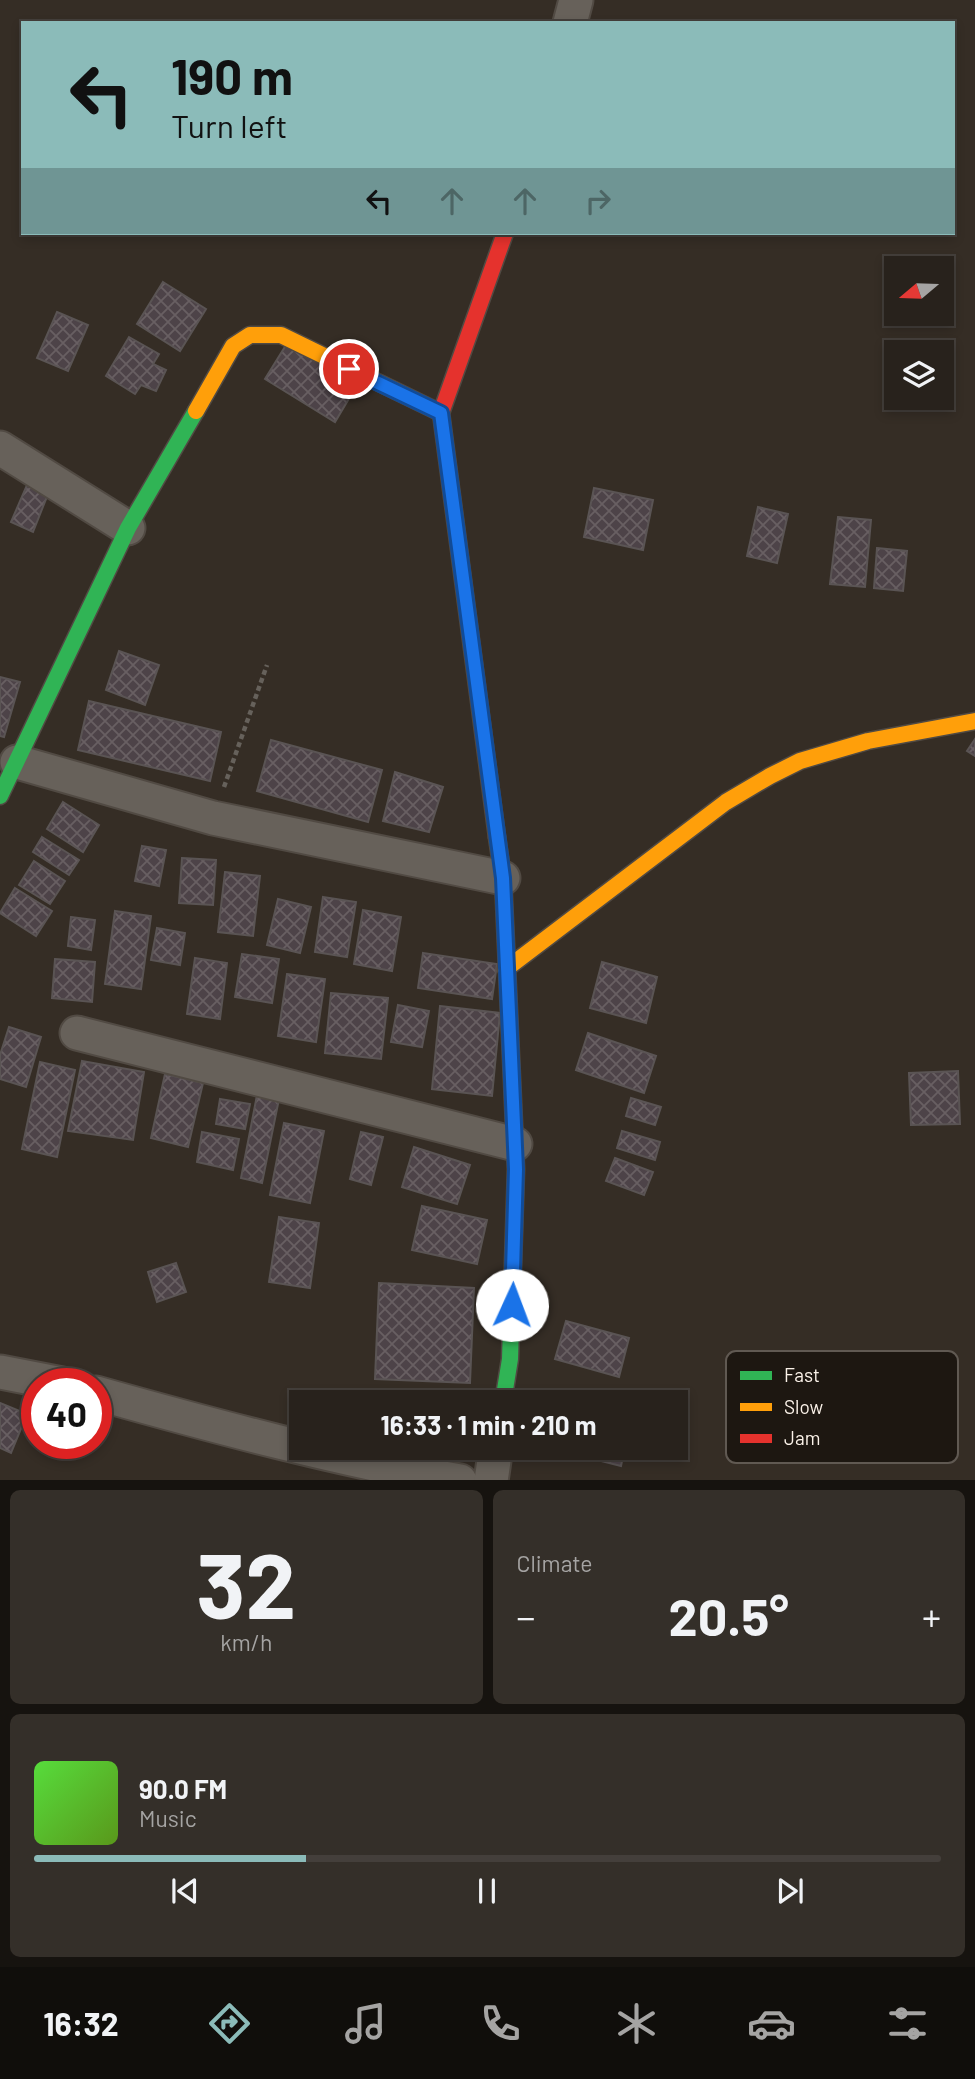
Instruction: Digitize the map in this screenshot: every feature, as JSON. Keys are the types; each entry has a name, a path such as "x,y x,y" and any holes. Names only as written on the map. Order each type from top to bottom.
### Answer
{"street":[{"path":"571,21 576,0"},
{"path":"504,235 441,413 503,878 515,1144 510,1359 505,1390"},
{"path":"0,796 128,528 233,346 250,335 281,335 441,413"},
{"path":"0,448 128,528"},
{"path":"506,969 726,802 770,776 800,761 868,741 975,722"},
{"path":"17,762 213,818 503,878"},
{"path":"76,1033 515,1144"},
{"path":"0,1371 21,1375"},
{"path":"112,1397 253,1437 384,1467 460,1480"},
{"path":"491,1480 494,1460"}],"path":[{"path":"213,818 267,665"}],"building":[{"path":"163,282 206,309 180,351 137,324"},
{"path":"57,312 88,325 68,371 37,358"},
{"path":"129,337 159,354 153,364 166,370 156,391 141,385 135,394 106,376"},
{"path":"288,342 357,385 335,422 265,379"},
{"path":"27,485 48,494 33,532 11,522"},
{"path":"594,488 653,500 643,550 584,537"},
{"path":"758,507 788,514 777,563 747,556"},
{"path":"838,517 871,520 865,587 830,584"},
{"path":"877,548 907,551 903,591 874,588"},
{"path":"119,651 159,665 145,705 106,690"},
{"path":"0,677 20,682 4,737 0,736"},
{"path":"89,701 221,732 210,781 78,750"},
{"path":"975,739 975,756 967,751"},
{"path":"271,740 382,770 368,822 257,791"},
{"path":"395,772 443,787 429,832 383,821"},
{"path":"63,802 99,825 83,852 47,829"},
{"path":"42,837 79,860 69,875 33,852"},
{"path":"142,846 166,850 159,886 135,881"},
{"path":"182,858 216,860 213,905 179,903"},
{"path":"34,861 65,881 50,904 19,885"},
{"path":"225,872 260,876 253,936 218,932"},
{"path":"15,888 52,911 36,936 0,913"},
{"path":"323,897 356,902 347,957 315,952"},
{"path":"278,899 311,907 300,953 267,945"},
{"path":"363,910 401,917 392,971 354,964"},
{"path":"115,911 151,916 141,989 105,984"},
{"path":"71,917 95,920 91,950 68,946"},
{"path":"157,928 185,933 180,965 151,960"},
{"path":"423,953 497,964 492,999 418,988"},
{"path":"242,954 279,959 272,1003 235,997"},
{"path":"195,958 227,963 220,1019 187,1014"},
{"path":"55,959 95,962 92,1002 52,998"},
{"path":"602,962 657,977 646,1023 590,1008"},
{"path":"287,974 325,979 316,1042 278,1036"},
{"path":"331,993 388,998 381,1059 325,1053"},
{"path":"398,1005 429,1011 422,1047 391,1042"},
{"path":"440,1006 500,1013 492,1096 432,1089"},
{"path":"9,1027 41,1037 26,1087 0,1079 0,1055"},
{"path":"588,1033 656,1056 644,1093 576,1070"},
{"path":"82,1061 144,1072 133,1140 68,1131"},
{"path":"40,1062 75,1070 57,1157 22,1149"},
{"path":"958,1071 960,1124 911,1125 909,1073"},
{"path":"165,1074 203,1083 188,1147 151,1138"},
{"path":"257,1095 279,1099 262,1183 241,1178"},
{"path":"631,1098 661,1107 655,1125 626,1116"},
{"path":"220,1099 250,1104 245,1129 216,1124"},
{"path":"284,1123 324,1131 310,1203 270,1195"},
{"path":"622,1131 660,1142 655,1160 617,1148"},
{"path":"202,1132 239,1139 233,1170 197,1162"},
{"path":"361,1132 383,1137 371,1185 350,1179"},
{"path":"414,1147 470,1165 457,1204 402,1187"},
{"path":"615,1158 653,1172 644,1195 606,1181"},
{"path":"422,1206 487,1220 477,1264 412,1250"},
{"path":"279,1217 319,1223 310,1288 269,1282"},
{"path":"176,1263 186,1292 157,1302 148,1272"},
{"path":"379,1283 474,1288 470,1383 375,1379"},
{"path":"566,1321 629,1338 619,1377 555,1359"},
{"path":"0,1403 21,1412 21,1429 11,1453 0,1448"},
{"path":"597,1460 622,1460 621,1466"}],"traffic: fast":[{"path":"0,796 128,528 196,411"},
{"path":"497,837 503,878 516,1169 510,1359 505,1390"}],"traffic: slow":[{"path":"196,411 233,346 250,335 281,335 441,413"},
{"path":"506,969 726,802 770,776 800,761 868,741 975,721"}],"traffic: jam":[{"path":"497,837 441,413 504,235"}],"route":[{"path":"349,369 441,413 503,878 516,1169 512,1305"}]}
